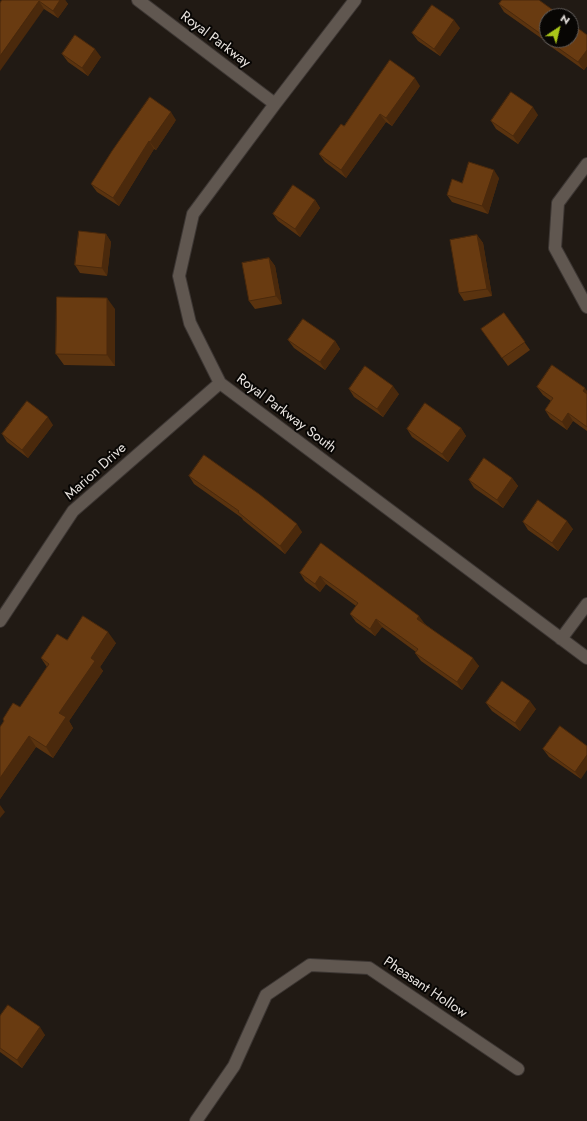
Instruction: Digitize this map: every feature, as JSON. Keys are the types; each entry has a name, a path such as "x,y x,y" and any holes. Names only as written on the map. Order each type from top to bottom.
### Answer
{"street":[{"name":"Royal Parkway","path":"138,0 275,104"},
{"name":"Royal Parkway South","path":"355,0 193,214 179,276 190,323 220,383 587,658"},
{"path":"587,164 558,203 555,248 587,307"},
{"name":"Marion Drive","path":"0,621 73,511 220,383"},
{"path":"561,639 587,604"},
{"name":"Pheasant Hollow","path":"196,1121 234,1066 266,995 310,965 369,968 518,1069"}],"building":[{"path":"2,0 60,0 53,11 39,1 0,56 0,3"},
{"path":"502,0 539,0 550,8 539,8 539,33 499,4"},
{"path":"432,5 454,20 434,49 412,33"},
{"path":"579,29 587,35 587,50 578,62 558,48 579,48"},
{"path":"75,35 95,49 82,68 62,54"},
{"path":"390,60 415,78 386,118 380,114 341,170 319,154 341,124 344,126"},
{"path":"511,92 533,107 513,136 491,121"},
{"path":"150,97 171,112 150,142 149,141 113,198 91,184"},
{"path":"469,162 494,170 482,206 447,195 452,179 462,183"},
{"path":"293,185 315,200 295,229 273,214"},
{"path":"79,231 106,234 102,268 75,265"},
{"path":"477,235 487,289 459,293 450,240"},
{"path":"269,258 276,296 249,301 242,263"},
{"path":"57,297 107,298 107,355 56,354"},
{"path":"504,313 525,342 502,358 481,329"},
{"path":"303,319 335,341 320,362 288,340"},
{"path":"552,365 585,388 583,391 587,394 587,427 568,413 562,422 545,410 553,398 537,387"},
{"path":"365,366 393,386 377,409 349,389"},
{"path":"27,401 48,417 22,450 2,434"},
{"path":"425,403 461,428 442,454 407,429"},
{"path":"204,455 259,494 297,524 280,546 238,512 239,511 189,476"},
{"path":"484,458 512,478 497,500 469,480"},
{"path":"538,500 567,521 552,543 523,522"},
{"path":"321,543 419,616 417,619 473,658 457,682 415,653 418,649 376,619 370,629 350,614 358,603 320,576 315,584 300,573"},
{"path":"83,616 108,632 91,658 95,661 59,713 66,717 46,747 29,736 0,778 0,727 4,721 3,719 13,703 20,707 49,664 41,658 57,634 67,640"},
{"path":"502,681 530,701 515,723 486,703"},
{"path":"560,726 587,746 587,755 575,772 543,749"},
{"path":"8,1005 40,1027 17,1060 0,1048 0,1016"}]}
